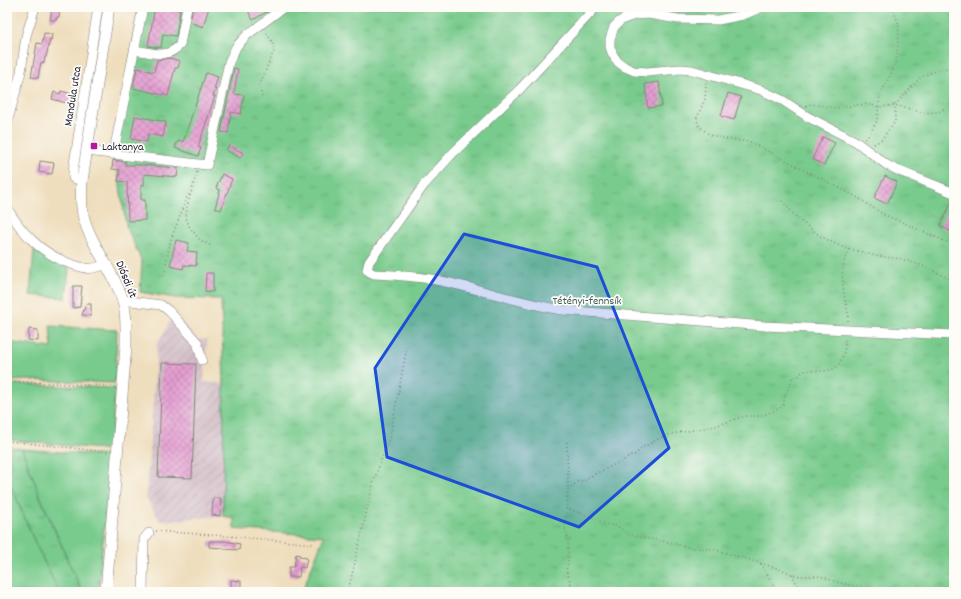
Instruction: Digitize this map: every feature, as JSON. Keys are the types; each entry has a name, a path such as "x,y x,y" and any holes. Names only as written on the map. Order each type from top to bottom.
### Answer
{"main road":[{"name":"Diósdi út","path":"106,592 123,387 126,340 125,311 123,300 115,279 86,224 82,207 82,181 109,7"}],"street":[{"path":"7,124 21,72 26,36 35,7"},
{"name":"Mandula utca","path":"82,181 73,178 73,171 98,7"},
{"path":"116,154 116,146 143,7"},
{"path":"134,50 164,54 175,50 180,45 187,7"},
{"path":"270,18 271,10 274,7"},
{"path":"86,150 207,165 229,62 236,47 247,35 284,7"},
{"path":"596,7 519,90 453,153 424,185 369,262 368,270 370,272 374,274 415,276 438,280 538,306 562,310 765,326 954,335"},
{"path":"762,7 743,14 718,20 678,19 648,14 635,15 620,21 612,32 610,43 613,55 618,62 634,71 647,72 680,69 706,74 761,90 782,100 862,146 897,170 954,194"},
{"path":"7,208 22,230 34,243 47,253 84,268 96,269 107,264"},
{"path":"123,300 161,305 169,311 197,342 202,360"},
{"path":"143,592 144,539 149,533"}],"path":[{"path":"862,146 877,121 880,95 893,70 897,56 899,24 892,7"},
{"path":"948,7 954,12"},
{"path":"261,25 273,42 274,51 259,86 262,97"},
{"path":"862,146 881,140 895,122 895,105 921,77 954,66"},
{"path":"706,74 705,99 697,118 698,125 710,135 750,142 855,196 883,214 954,245"},
{"path":"797,110 811,104 835,108 866,104 879,107 895,105 925,113 939,112 954,102"},
{"path":"954,160 952,168 954,175"},
{"path":"199,164 187,206 186,218 189,226 200,240 212,246"},
{"path":"164,275 170,242 187,197 190,194"},
{"path":"782,202 797,218 820,236 840,246 876,256 902,259 923,266 954,281"},
{"path":"568,490 578,481 584,481 589,477 636,454 643,447 666,435 716,426 745,416 761,416 779,409 784,404 785,393 791,383 792,378 799,376 803,371 810,370 821,372 832,369 839,364 843,355 845,336 848,330 849,314 844,293 842,275 844,259 849,249"},
{"path":"348,592 374,480 390,436 407,347"},
{"path":"7,383 25,382 123,387"},
{"path":"7,441 118,452"},
{"path":"567,442 568,490 565,528 568,539 568,562 566,570 572,592"},
{"path":"567,508 595,518 606,524 617,526 628,534 638,537 668,542 690,548 713,549 791,574 826,577 837,582 854,586 867,586 879,590 898,592"},
{"path":"149,533 155,531 313,544"},
{"path":"761,564 776,592"},
{"path":"791,574 797,586 807,592"}],"highlighted area":[{"path":"464,234 597,267 669,448 579,527 387,457 375,368"}],"shaded area":[{"path":"174,315 198,340 207,339 204,382 224,384 223,516 160,521 146,498 157,344"}],"green space":[{"name":"Tétényi-fennsík","path":"139,7 954,7 954,592 302,592 324,536 234,529 234,518 223,516 224,384 221,299 175,298 140,292 142,262 126,225 115,154"},
{"path":"34,250 69,267 66,298 30,295"},
{"path":"50,326 117,330 115,383 28,380 7,381 7,342 52,348"},
{"path":"10,384 115,388 111,450 9,440"},
{"path":"11,447 22,449 40,496 82,592 58,592 8,479"},
{"path":"22,449 111,456 98,592 82,592 40,496"},
{"path":"8,479 36,545 59,592 7,592"}],"building":[{"path":"52,7 60,8 59,17 57,17 56,20 50,20"},
{"path":"155,7 168,7 167,8 180,10 176,36 163,34 161,48 148,46"},
{"path":"193,7 209,7 203,27 190,22"},
{"path":"246,7 266,7 268,11 253,20"},
{"path":"44,33 52,34 51,41 50,40 44,63 41,62 38,78 31,77 37,43 42,44"},
{"path":"170,58 180,61 178,68 175,68 168,96 133,88 137,68 154,72 157,60"},
{"path":"234,68 238,69 234,94 244,95 241,114 231,112 228,133 221,132"},
{"path":"206,73 218,77 214,89 216,89 213,96 215,96 198,147 201,148 198,156 175,148 178,141 183,142"},
{"path":"659,82 662,106 648,108 645,84"},
{"path":"61,91 72,94 70,104 52,99 54,92 60,94"},
{"path":"728,93 741,97 734,120 721,116"},
{"path":"135,116 166,122 163,137 148,134 147,142 131,139"},
{"path":"823,137 835,143 824,165 812,159"},
{"path":"229,145 243,153 240,158 226,150"},
{"path":"113,160 126,162 125,165 178,168 177,177 144,174 144,185 141,185 141,200 145,200 145,220 128,221 127,182 118,181 120,170 112,169"},
{"path":"40,161 54,163 52,174 39,172"},
{"path":"222,174 232,179 221,210 215,208 220,190 216,188"},
{"path":"885,176 897,182 887,204 874,198"},
{"path":"953,199 954,228 952,232 940,226"},
{"path":"176,240 189,243 187,251 197,252 196,266 184,265 183,269 170,266"},
{"path":"206,273 213,273 213,292 205,291"},
{"path":"73,286 82,286 80,307 73,308"},
{"path":"86,304 91,304 91,316 82,315"},
{"path":"29,329 38,330 38,341 28,340"},
{"path":"162,363 196,364 192,478 158,477"},
{"path":"213,498 221,498 220,516 212,515"},
{"path":"209,541 225,541 240,544 239,550 209,547"},
{"path":"296,554 300,555 300,557 307,558 305,568 300,567 299,577 289,577 289,567 294,567"},
{"path":"231,580 241,581 241,589 231,589"}],"place":[{"name":"Laktanya","path":"94,146"}]}
